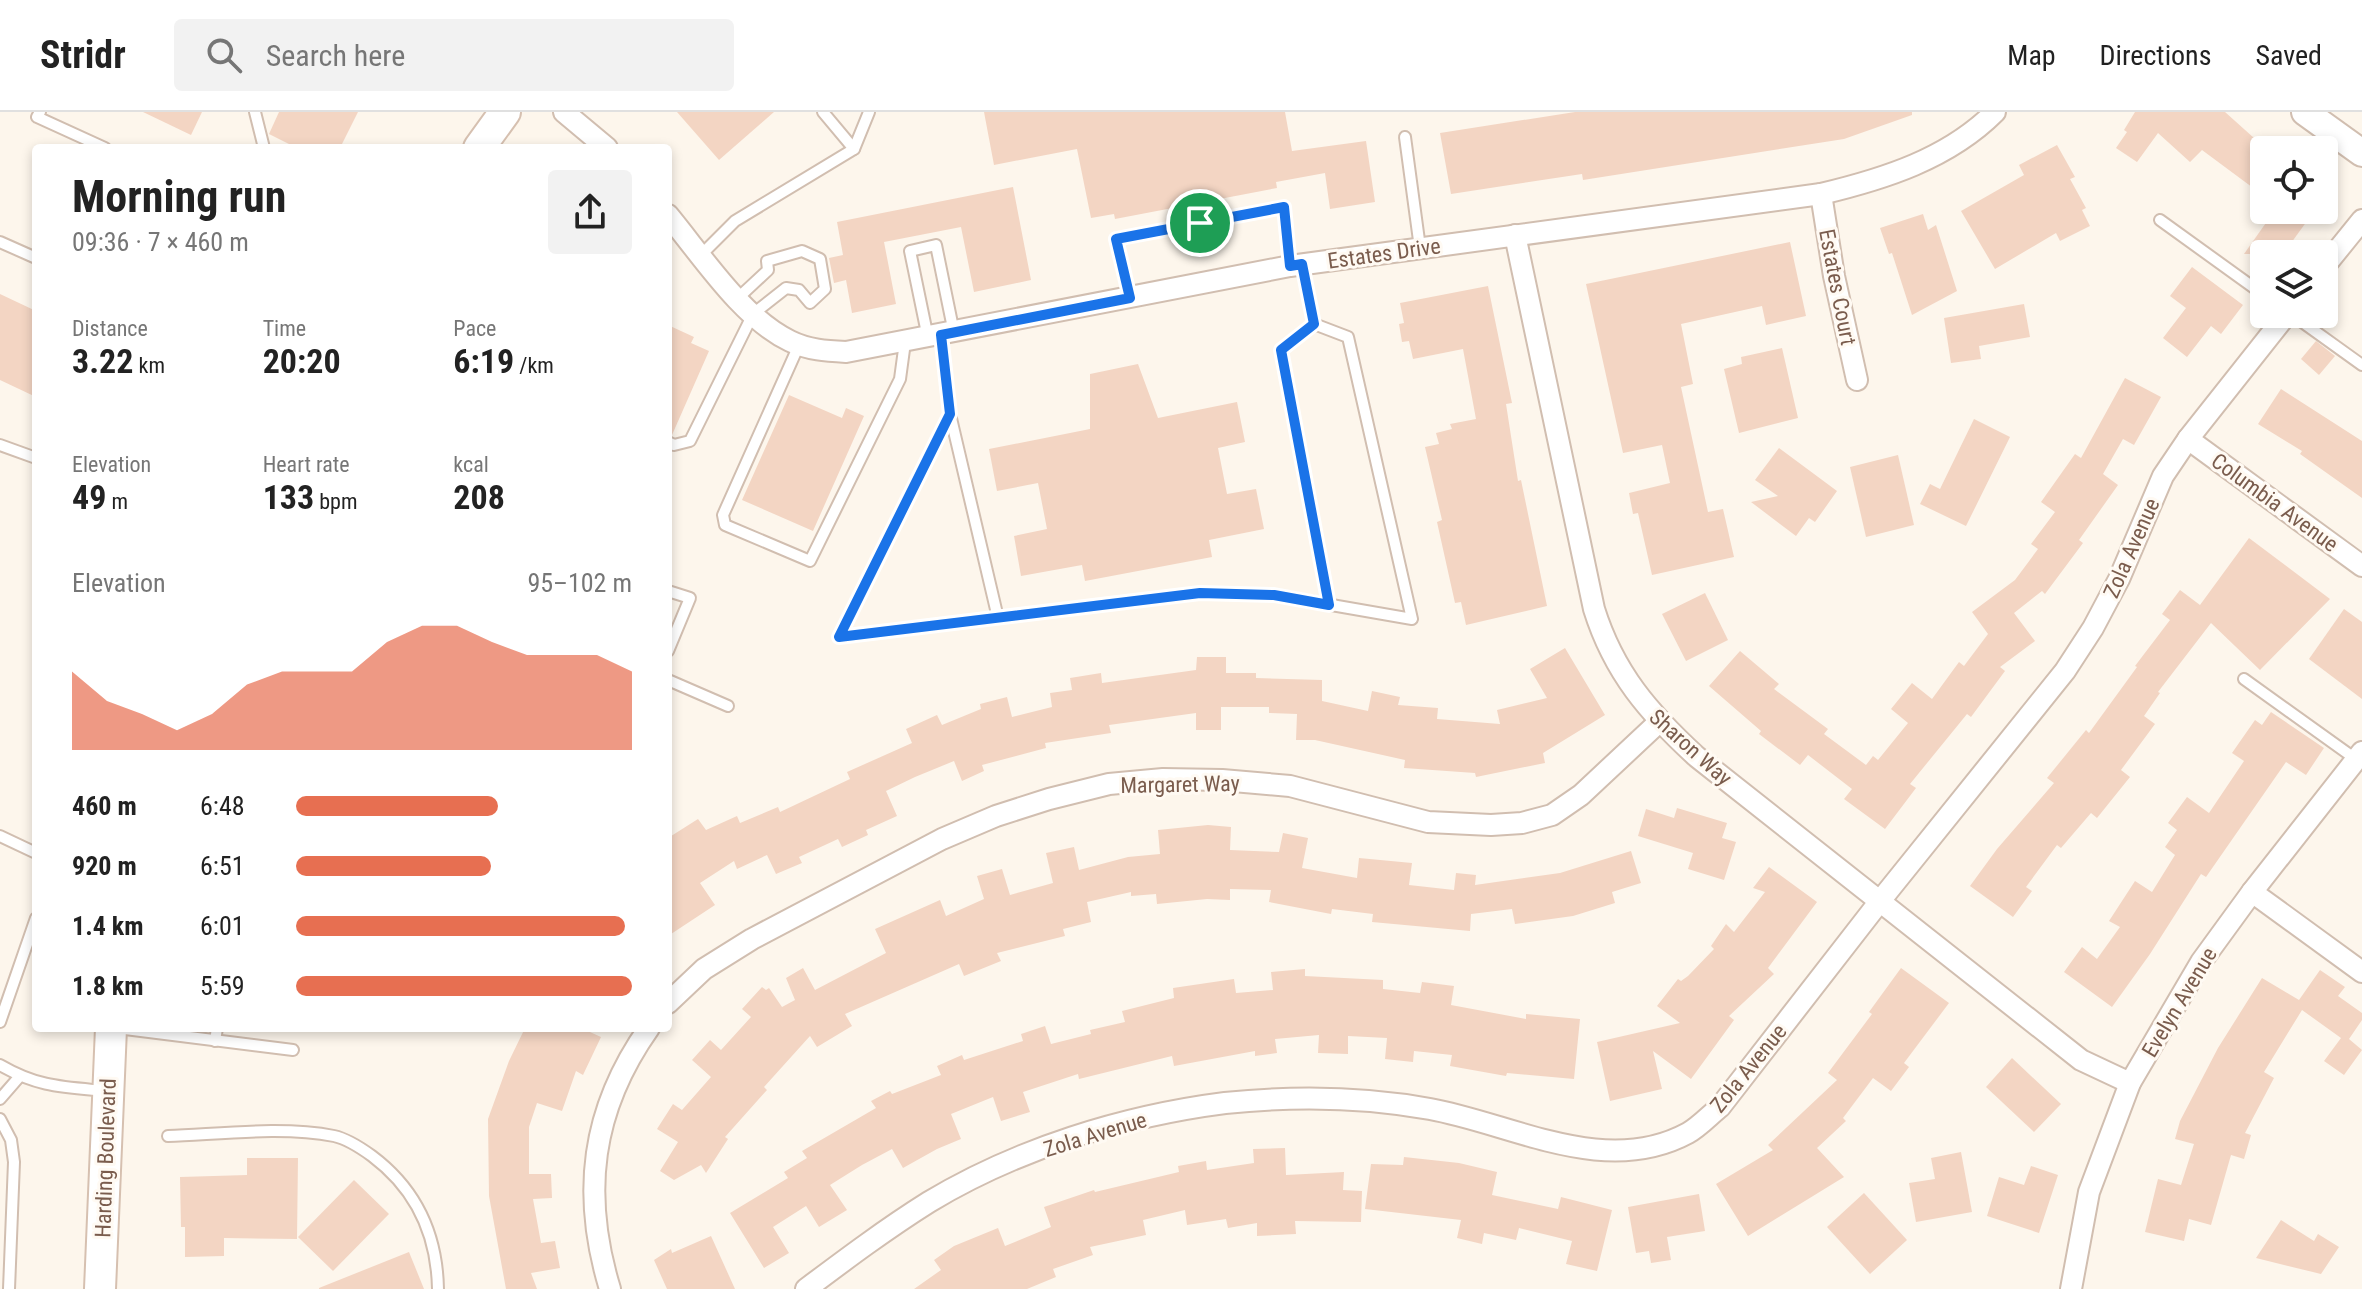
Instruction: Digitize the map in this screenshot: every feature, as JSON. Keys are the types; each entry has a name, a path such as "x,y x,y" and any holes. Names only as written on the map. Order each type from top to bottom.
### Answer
{"main road":[{"path":"482,144 505,112"},
{"name":"Harding Boulevard","path":"100,1289 111,1032"}],"street":[{"path":"564,112 602,144"},
{"name":"Estates Drive","path":"672,221 761,323 799,345 846,352 1296,265 1821,194 1891,176 1924,161 1956,143 1995,112"},
{"path":"2305,112 2362,153"},
{"name":"Estates Court","path":"1821,194 1834,276 1857,380"},
{"path":"2338,250 2362,220"},
{"name":"Sharon Way","path":"1515,235 1597,620 1603,640 1629,684 1659,722 1697,757 2081,1060 2130,1083"},
{"name":"Zola Avenue","path":"806,1289 863,1245 931,1201 1002,1164 1076,1137 1170,1112 1293,1099 1361,1101 1431,1109 1585,1149 1625,1152 1659,1146 1690,1132 1720,1107 2065,671 2119,579 2163,476 2188,439 2278,328"},
{"name":"Columbia Avenue","path":"2188,439 2362,566"},
{"name":"Margaret Way","path":"672,999 704,969 752,939 942,839 996,816 1049,799 1109,784 1163,779 1222,780 1290,786 1428,822 1522,823 1552,815 1581,795 1659,722"},
{"name":"Evelyn Avenue","path":"2071,1289 2089,1192 2130,1083 2201,962 2252,892 2360,759"},
{"path":"2252,892 2362,972"},
{"path":"610,1289 601,1258 593,1208 597,1151 609,1101 632,1052 646,1032"}],"lane":[{"path":"40,112 37,117 96,144"},
{"path":"255,112 263,144"},
{"path":"823,112 854,149"},
{"path":"701,255 735,221 854,149 869,112"},
{"path":"1405,137 1420,248"},
{"path":"1130,298 1116,239 1284,207 1296,265 1314,324"},
{"path":"2160,220 2250,285"},
{"path":"0,242 32,256"},
{"path":"941,335 910,251 936,245 941,335 950,414 998,618"},
{"path":"672,444 690,441 753,314 786,288 799,290 810,303 825,289 820,259 802,251 767,261 768,270 738,298"},
{"path":"1314,324 1281,350 1329,605"},
{"path":"950,414 839,637 1200,593 1274,595 1412,619 1348,337 1314,324"},
{"path":"2309,328 2362,365"},
{"path":"799,345 723,515 725,525 810,561 900,379 905,342"},
{"path":"0,445 32,457"},
{"path":"672,592 690,598 672,641"},
{"path":"2244,679 2360,759"},
{"path":"672,682 728,706"},
{"path":"0,836 32,851"},
{"path":"0,1022 32,930"},
{"path":"178,1032 198,1033 215,1041 293,1050"},
{"path":"215,1041 216,1032"},
{"path":"0,1065 45,1086 107,1091"},
{"path":"0,1099 20,1076"},
{"path":"0,1119 11,1140 14,1162 9,1289"},
{"path":"168,1136 300,1133 337,1137 359,1147 385,1166 407,1188 431,1237 438,1264 438,1289"}],"building":[{"path":"143,112 202,112 191,135"},
{"path":"279,112 358,112 342,144 289,144 269,134"},
{"path":"677,112 774,112 719,160"},
{"path":"984,112 1285,112 1292,151 1366,141 1375,202 1330,209 1325,173 1276,182 1277,188 1115,219 1114,214 1091,218 1077,149 994,165"},
{"path":"1575,112 1912,112 1912,115 1844,139 1583,180 1582,174 1451,194 1440,133"},
{"path":"2135,112 2225,112 2252,136 2250,186 2202,150 2190,162 2158,133 2137,162 2116,148 2127,132 2124,130"},
{"path":"2057,145 2075,177 2070,179 2086,208 2082,210 2090,226 2060,241 2056,233 1995,269 1961,211 2024,175 2019,165"},
{"path":"1013,187 1031,280 974,292 961,227 884,242 896,304 852,313 846,280 834,283 829,258 843,255 837,222"},
{"path":"1923,214 1928,230 1936,225 1957,291 1912,315 1892,253 1889,254 1880,228"},
{"path":"2265,224 2305,224 2293,240 2254,240"},
{"path":"1790,242 1806,316 1766,325 1762,306 1681,324 1693,384 1681,387 1708,512 1723,509 1734,557 1652,575 1638,513 1633,514 1629,493 1670,483 1662,445 1623,453 1586,284"},
{"path":"2192,267 2243,305 2221,334 2211,326 2187,357 2163,338 2186,308 2170,296"},
{"path":"1488,286 1512,403 1506,404 1518,481 1521,480 1547,606 1466,625 1461,602 1455,603 1437,522 1442,520 1425,447 1439,444 1436,433 1452,429 1450,424 1476,419 1463,349 1413,359 1409,341 1402,342 1399,324 1404,323 1400,303"},
{"path":"0,294 32,309 32,395 0,380"},
{"path":"2024,304 2030,337 1979,346 1981,359 1951,363 1944,318"},
{"path":"672,327 694,337 691,343 709,351 672,435"},
{"path":"2316,341 2335,356 2319,375 2301,359"},
{"path":"1782,348 1798,418 1739,433 1724,369 1742,364 1741,357"},
{"path":"1138,364 1158,418 1237,402 1245,442 1218,448 1227,494 1256,489 1264,529 1209,540 1212,557 1085,581 1082,565 1021,576 1014,536 1047,529 1038,483 997,491 989,449 1090,429 1090,374"},
{"path":"2125,378 2161,397 2134,445 2123,439 2103,474 2118,485 2079,540 2083,543 2045,594 2042,591 2014,613 2035,641 2000,667 2005,671 1971,717 1967,714 1910,784 1916,788 1885,829 1844,799 1852,789 1808,755 1800,765 1759,734 1761,731 1709,686 1740,651 1779,684 1774,689 1828,729 1824,734 1866,765 1873,756 1878,760 1908,723 1891,709 1912,683 1932,699 1959,662 1964,666 1988,634 1972,612 2015,580 2038,549 2031,544 2055,512 2041,502 2075,454 2081,458"},
{"path":"2281,389 2362,441 2362,498 2300,454 2302,451 2258,424"},
{"path":"789,395 842,418 846,408 864,416 813,531 742,500"},
{"path":"1974,419 2010,437 1966,526 1920,504 1930,484 1940,489"},
{"path":"1779,448 1837,491 1815,522 1809,518 1796,536 1751,502 1778,496 1755,480"},
{"path":"1898,455 1914,525 1866,537 1850,467"},
{"path":"2249,538 2330,599 2260,670 2211,623 2158,692 2144,716 2155,724 2121,770 2130,777 2097,818 2091,813 2061,848 2057,845 2026,887 2032,891 2013,917 1970,886 1997,849 2054,783 2047,778 2086,730 2089,733 2137,667 2170,620 2162,614 2180,590 2200,605"},
{"path":"1705,593 1728,640 1686,661 1662,614"},
{"path":"2344,609 2362,622 2362,699 2309,659"},
{"path":"1565,648 1605,715 1543,753 1545,763 1476,777 1475,773 1404,768 1405,760 1315,740 1296,740 1297,714 1269,713 1269,707 1221,707 1221,730 1196,730 1196,713 1109,725 1111,733 1045,743 1046,748 982,765 984,771 962,781 954,761 915,777 886,791 897,816 866,830 868,835 842,847 838,839 799,857 802,863 776,874 767,855 737,869 734,861 700,883 715,905 672,933 672,835 698,819 706,830 737,816 740,823 778,807 780,812 850,779 847,772 912,743 906,729 937,715 942,725 981,709 980,704 1007,697 1012,717 1052,707 1050,693 1072,690 1070,678 1101,673 1102,683 1196,670 1197,657 1226,657 1226,673 1256,673 1256,678 1322,680 1322,701 1368,711 1372,691 1400,697 1398,705 1438,708 1437,719 1500,724 1497,710 1547,698 1530,669"},
{"path":"2271,712 2324,748 2306,775 2286,762 2206,877 2201,874 2112,1007 2064,972 2082,947 2097,959 2120,927 2109,921 2135,881 2152,892 2175,855 2165,847 2177,830 2168,823 2187,797 2209,813 2244,761 2232,753 2255,720 2262,725"},
{"path":"1677,808 1727,823 1722,838 1736,842 1724,880 1688,869 1693,853 1638,836 1646,809 1674,818"},
{"path":"1208,825 1231,827 1230,850 1279,852 1283,833 1308,838 1302,868 1357,878 1359,858 1412,863 1409,885 1454,890 1456,873 1476,875 1475,885 1560,873 1631,851 1641,883 1612,892 1615,903 1573,916 1515,924 1512,909 1471,914 1470,931 1372,922 1373,914 1332,909 1331,914 1269,902 1271,890 1230,889 1230,900 1157,904 1156,894 1131,896 1131,892 1087,902 1091,922 1063,929 1065,936 997,953 1001,961 964,976 959,964 845,1014 852,1026 817,1047 810,1036 725,1137 728,1139 706,1173 701,1165 674,1180 660,1171 678,1142 657,1129 673,1104 682,1110 711,1077 692,1060 710,1040 721,1050 751,1017 742,1009 762,987 766,990 769,988 782,1007 795,1000 786,978 803,968 815,990 886,953 875,929 940,900 946,916 984,899 977,876 1002,869 1010,895 1053,883 1046,853 1074,847 1079,870 1128,857 1160,854 1158,830"},
{"path":"1769,867 1817,902 1768,968 1774,974 1729,1016 1734,1020 1691,1079 1653,1051 1662,1089 1610,1101 1597,1042 1680,1023 1657,1006 1678,979 1681,981 1688,976 1714,949 1711,946 1726,924 1734,932 1765,892 1753,888"},
{"path":"1901,968 1949,1003 1904,1063 1909,1067 1891,1091 1873,1078 1843,1118 1846,1121 1817,1148 1844,1177 1748,1236 1716,1184 1773,1150 1768,1145 1837,1080 1828,1073 1872,1014 1869,1012"},
{"path":"1305,969 1305,976 1383,980 1383,989 1420,993 1422,982 1454,986 1451,1005 1526,1019 1526,1014 1580,1019 1574,1079 1507,1073 1506,1076 1450,1066 1452,1055 1414,1051 1413,1062 1385,1059 1387,1038 1348,1036 1348,1054 1318,1053 1319,1035 1275,1039 1277,1053 1255,1056 1255,1051 1174,1066 1172,1056 1079,1079 1078,1074 1023,1092 1030,1112 1001,1121 993,1097 951,1114 961,1139 903,1168 892,1149 830,1185 847,1210 819,1227 806,1206 773,1227 789,1253 764,1268 730,1213 788,1178 784,1172 807,1158 802,1151 876,1108 871,1101 890,1091 892,1094 941,1075 937,1066 962,1055 964,1060 1023,1041 1021,1034 1045,1026 1051,1044 1091,1034 1090,1030 1125,1022 1122,1011 1174,998 1173,988 1234,979 1236,993 1273,990 1271,972"},
{"path":"2320,970 2345,987 2338,996 2362,1013 2362,1020 2349,1039 2362,1050 2344,1075 2324,1061 2341,1038 2302,1010 2264,1072 2274,1078 2245,1133 2251,1135 2244,1159 2231,1155 2211,1225 2189,1219 2184,1241 2145,1232 2158,1179 2181,1185 2194,1144 2175,1139 2180,1121 2218,1048 2262,978 2299,1000"},
{"path":"523,1032 590,1032 601,1037 583,1075 576,1071 562,1111 537,1103 529,1127 529,1174 551,1174 552,1198 533,1199 541,1243 555,1241 560,1268 531,1273 537,1289 506,1289 489,1196 488,1119"},
{"path":"2012,1058 2061,1104 2034,1132 1986,1087"},
{"path":"1285,1148 1286,1175 1344,1172 1343,1190 1362,1191 1361,1222 1295,1221 1296,1234 1257,1236 1257,1223 1228,1228 1226,1219 1187,1225 1185,1210 1143,1220 1146,1235 1090,1247 1093,1255 1053,1269 1056,1277 1027,1289 914,1289 941,1270 934,1260 954,1246 998,1228 1005,1246 1051,1227 1044,1207 1094,1190 1179,1172 1178,1166 1206,1161 1207,1170 1254,1163 1253,1149"},
{"path":"1961,1152 1972,1212 1916,1222 1909,1183 1935,1179 1931,1158"},
{"path":"1404,1157 1459,1163 1497,1172 1492,1195 1558,1209 1561,1197 1612,1210 1597,1271 1566,1264 1572,1241 1519,1228 1516,1240 1484,1233 1482,1244 1457,1238 1461,1220 1365,1209 1371,1164 1403,1165"},
{"path":"247,1158 298,1158 297,1239 224,1238 224,1256 185,1257 180,1177 247,1175"},
{"path":"2031,1166 2058,1175 2039,1233 1987,1216 1999,1177 2024,1185"},
{"path":"354,1180 389,1214 333,1271 298,1237"},
{"path":"1864,1193 1907,1240 1870,1274 1827,1227"},
{"path":"1699,1194 1705,1231 1667,1237 1671,1260 1651,1263 1649,1251 1636,1253 1628,1207"},
{"path":"2281,1220 2314,1241 2318,1234 2339,1247 2321,1274 2256,1258"},
{"path":"711,1236 735,1289 667,1289 654,1260 671,1249 672,1253"},
{"path":"409,1252 424,1289 319,1289 319,1288"}],"route":[{"path":"1284,207 1290,266 1302,264 1314,324 1281,350 1329,605 1274,595 1200,593 839,637 950,414 941,335 1130,298 1116,239 1200,223 1284,207"}]}
